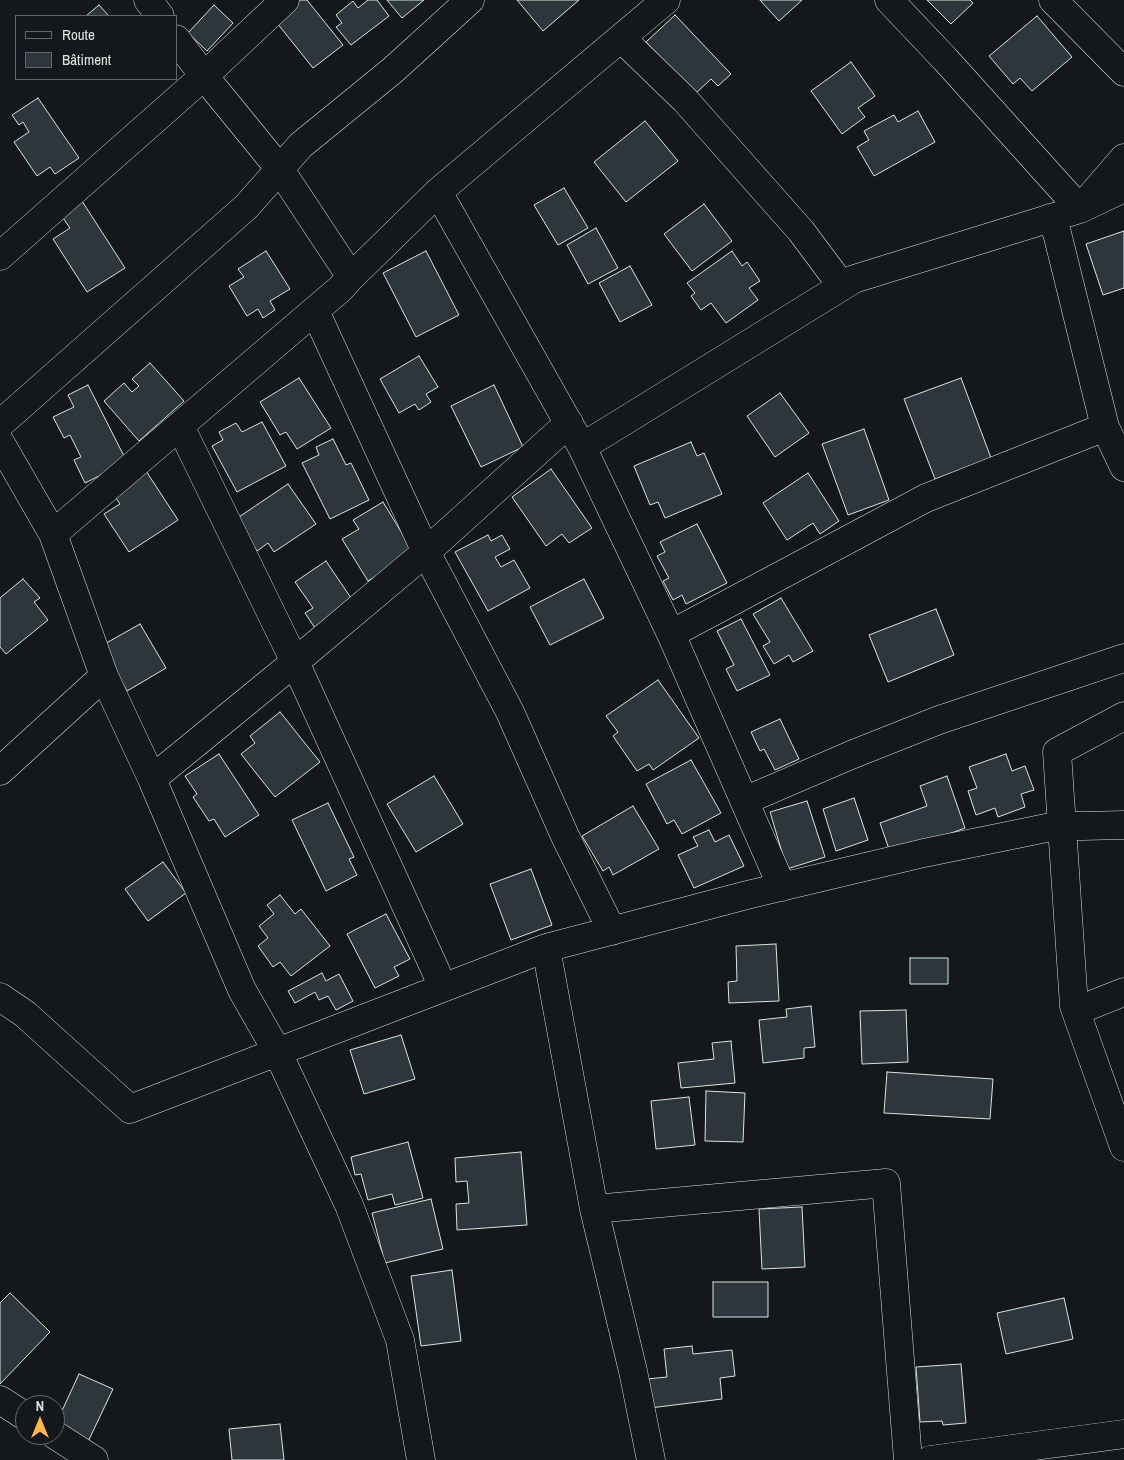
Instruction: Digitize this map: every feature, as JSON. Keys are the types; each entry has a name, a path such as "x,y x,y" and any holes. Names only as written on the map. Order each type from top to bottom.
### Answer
{"street":[{"path":"148,0 159,15"},
{"path":"0,256 204,76 285,0"},
{"path":"0,424 246,207 301,145 393,70 470,0"},
{"path":"53,534 340,289 438,192 666,0"},
{"path":"889,0 946,59 1080,209"},
{"path":"1053,0 1124,72"},
{"path":"621,38 685,100 801,231 842,286"},
{"path":"178,42 279,168 351,277"},
{"path":"1080,209 1124,158"},
{"path":"582,446 854,279 1080,209 1124,188"},
{"path":"438,192 582,446 671,634 782,887"},
{"path":"1050,218 1057,233 1106,427 1124,467"},
{"path":"315,311 426,552 510,712 565,836 612,931"},
{"path":"152,779 426,552 569,423"},
{"path":"180,426 295,662 443,987"},
{"path":"671,634 926,498 1106,427"},
{"path":"0,442 53,534 104,676 152,779 242,990 278,1053 349,1205 400,1340 421,1460"},
{"path":"744,801 939,720 1124,658"},
{"path":"0,771 104,676"},
{"path":"1124,716 1056,752 1076,1011 1124,1148"},
{"path":"0,997 26,1014 130,1109 546,948 782,887 924,853 1061,825 1124,825"},
{"path":"546,948 594,1209 633,1370 651,1460"},
{"path":"1076,1011 1124,992"},
{"path":"594,1209 886,1182 908,1460"},
{"path":"0,1400 15,1410"},
{"path":"930,1460 1124,1434"},
{"path":"65,1441 94,1460"}],"building":[{"path":"295,0 307,0 343,45 313,68 273,18"},
{"path":"368,0 377,0 389,16 351,45 336,27 342,23 336,15 353,1 358,8"},
{"path":"387,0 424,0 402,18"},
{"path":"517,0 579,0 543,31"},
{"path":"760,0 802,0 779,21"},
{"path":"927,0 970,0 973,3 951,24"},
{"path":"99,5 108,15 87,15"},
{"path":"214,5 233,23 207,51 188,33"},
{"path":"675,15 731,74 718,86 711,79 695,94 646,42"},
{"path":"1037,16 1072,57 1032,91 1020,78 1013,84 989,56"},
{"path":"851,62 875,96 858,108 865,117 842,134 811,91"},
{"path":"38,98 79,158 55,174 50,167 37,176 14,142 29,132 23,122 19,125 12,115"},
{"path":"918,111 935,142 874,176 857,147 869,140 864,131 894,115 898,122"},
{"path":"645,121 678,161 626,202 594,162"},
{"path":"564,188 588,228 558,245 534,205"},
{"path":"82,201 125,268 87,292 53,239 70,228 61,215"},
{"path":"704,204 732,241 692,271 664,234"},
{"path":"596,228 618,268 588,284 567,245"},
{"path":"1124,231 1124,288 1103,295 1086,244"},
{"path":"266,251 290,289 270,301 275,310 263,318 258,309 247,316 229,286 244,277 238,269"},
{"path":"426,251 459,315 416,337 383,273"},
{"path":"732,251 742,266 747,262 760,281 749,288 758,300 726,323 711,303 701,310 691,296 695,293 687,283"},
{"path":"630,266 652,305 620,322 599,283"},
{"path":"419,356 438,387 426,394 431,402 419,410 415,404 399,413 380,379"},
{"path":"150,363 184,401 139,441 104,401 124,383 132,392 139,386 132,379"},
{"path":"299,378 331,428 297,449 286,432 280,435 260,402"},
{"path":"961,378 991,458 935,479 904,399"},
{"path":"88,385 127,462 85,483 74,460 81,457 70,435 64,438 53,417 74,407 68,395"},
{"path":"494,385 523,447 481,467 451,406"},
{"path":"780,393 809,433 775,457 747,416"},
{"path":"262,422 286,466 237,492 212,446 223,440 219,432 236,423 242,432"},
{"path":"864,429 889,500 848,515 822,444"},
{"path":"333,439 346,465 351,463 369,500 330,519 302,463 319,455 316,447"},
{"path":"691,442 697,456 704,453 722,494 665,518 658,502 650,505 634,466"},
{"path":"551,469 592,528 569,543 562,534 546,546 512,497"},
{"path":"146,471 178,520 129,552 104,514 120,504 112,492"},
{"path":"808,473 839,521 820,534 813,523 787,540 763,503"},
{"path":"288,484 316,524 274,552 268,543 257,551 236,519"},
{"path":"383,502 414,553 368,581 342,539 359,529 353,520"},
{"path":"697,524 727,583 686,604 682,595 673,600 663,581 669,578 657,556 665,552 660,542"},
{"path":"488,535 491,541 502,535 510,549 495,557 501,567 514,560 530,588 488,611 455,552"},
{"path":"326,561 353,601 315,628 305,613 313,608 295,582"},
{"path":"23,579 40,598 34,602 48,620 6,654 0,647 0,598"},
{"path":"584,579 604,618 550,645 530,607"},
{"path":"781,598 813,651 793,662 789,655 774,664 763,646 770,642 753,614"},
{"path":"936,609 954,655 888,682 869,635"},
{"path":"741,619 770,675 737,691 726,669 734,665 717,631"},
{"path":"140,624 166,668 127,691 101,646"},
{"path":"658,680 699,738 653,770 649,764 637,771 613,736 618,732 606,716"},
{"path":"280,712 320,762 275,797 241,754 255,743 250,736"},
{"path":"780,719 799,759 775,770 764,749 760,751 751,732"},
{"path":"219,754 259,815 225,837 214,819 209,821 193,797 197,794 185,776"},
{"path":"1006,754 1012,771 1025,766 1034,790 1021,794 1025,807 998,817 995,808 976,815 968,791 977,788 969,767"},
{"path":"691,760 721,813 682,834 674,820 667,824 646,784"},
{"path":"434,776 463,824 416,852 387,804"},
{"path":"947,776 965,828 891,855 880,823 927,806 920,786"},
{"path":"854,798 868,840 836,851 823,809"},
{"path":"807,801 825,857 787,869 770,812"},
{"path":"328,803 354,857 349,859 357,875 326,891 292,820"},
{"path":"633,806 659,849 613,875 609,867 603,871 582,836"},
{"path":"709,830 715,842 729,835 744,866 694,888 678,855 698,846 693,837"},
{"path":"163,862 186,893 148,921 125,889"},
{"path":"531,869 552,925 511,940 490,884"},
{"path":"280,895 295,914 301,909 330,946 291,976 280,962 273,967 258,946 268,938 259,926 274,914 267,905"},
{"path":"386,914 410,959 394,967 399,976 375,988 347,934"},
{"path":"776,944 779,1001 729,1003 728,982 737,981 736,946"},
{"path":"910,958 948,958 948,984 910,984"},
{"path":"322,973 326,981 339,974 353,1001 336,1010 328,996 319,1000 315,992 295,1003 288,991"},
{"path":"811,1006 815,1047 804,1048 804,1058 763,1063 759,1020 787,1017 786,1009"},
{"path":"906,1010 908,1062 862,1064 860,1011"},
{"path":"401,1035 415,1079 364,1094 350,1050"},
{"path":"731,1041 735,1083 681,1088 678,1063 714,1059 712,1043"},
{"path":"887,1072 993,1079 990,1119 884,1113"},
{"path":"706,1091 745,1093 743,1142 705,1141"},
{"path":"689,1097 695,1145 656,1149 651,1101"},
{"path":"408,1142 423,1198 395,1205 392,1194 368,1200 361,1174 355,1175 351,1157"},
{"path":"521,1152 527,1225 457,1230 456,1204 469,1203 467,1181 456,1182 455,1158"},
{"path":"431,1199 443,1249 385,1263 372,1213"},
{"path":"802,1207 805,1267 762,1269 759,1209"},
{"path":"452,1270 461,1341 421,1346 411,1276"},
{"path":"713,1282 768,1282 768,1317 713,1317"},
{"path":"10,1293 50,1332 0,1384 0,1303"},
{"path":"1064,1298 1073,1339 1006,1354 997,1313"},
{"path":"692,1346 693,1354 732,1350 735,1376 720,1378 722,1399 650,1408 647,1379 667,1377 664,1349"},
{"path":"961,1364 966,1423 943,1425 942,1421 920,1422 916,1367"},
{"path":"79,1374 113,1389 85,1448 65,1433 65,1404"},
{"path":"280,1424 284,1460 232,1460 229,1429"}]}
